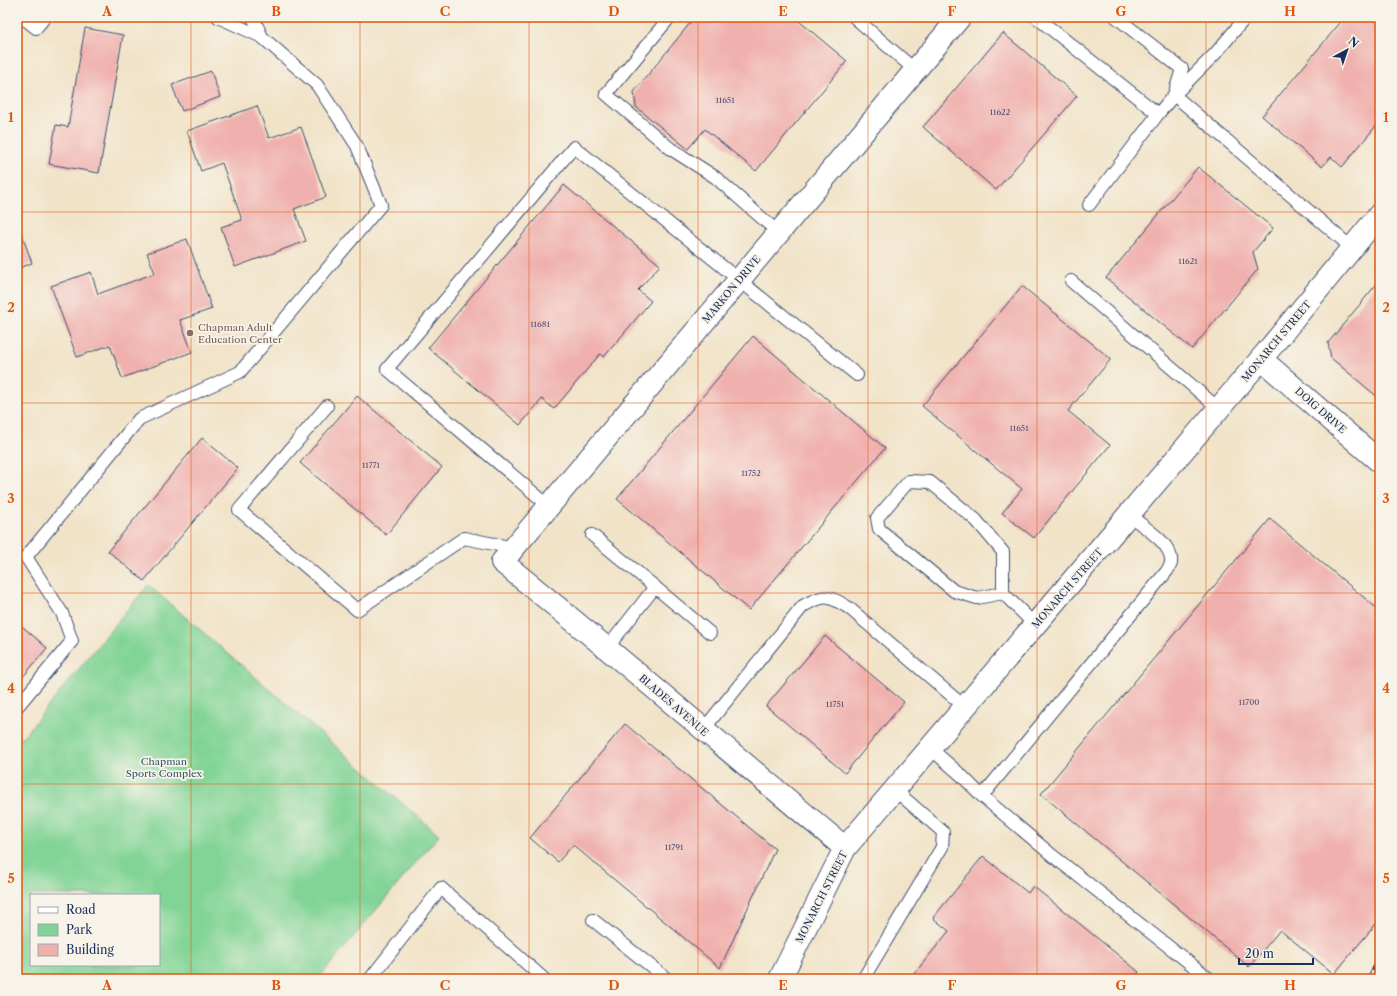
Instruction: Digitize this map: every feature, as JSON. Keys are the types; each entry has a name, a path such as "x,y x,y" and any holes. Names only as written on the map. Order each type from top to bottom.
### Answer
{"street":[{"name":"MARKON DRIVE","path":"508,555 960,17"},
{"name":"MONARCH STREET","path":"780,979 845,848 1219,409 1380,214"},
{"name":"DOIG DRIVE","path":"1261,359 1380,462"},
{"name":"BLADES AVENUE","path":"508,555 608,647 703,730 845,848"}],"lane":[{"path":"22,17 36,28 45,17"},
{"path":"17,707 72,641 62,613 26,557 139,419 240,372 381,205 357,146 317,85 262,37 218,17"},
{"path":"253,17 262,37"},
{"path":"670,17 606,94 671,149 715,177 779,232"},
{"path":"854,17 915,70"},
{"path":"1116,17 1182,69 1174,95"},
{"path":"1089,205 1158,114 1174,95 1215,54 1246,17"},
{"path":"1040,18 1158,114"},
{"path":"1174,95 1352,248"},
{"path":"549,506 387,369 574,148 857,375"},
{"path":"1071,281 1219,409"},
{"path":"327,406 239,510 357,610 464,538 508,555"},
{"path":"1003,593 977,598 954,591 880,529 877,518 909,481 930,482 976,520 1003,552 1003,593 1035,625"},
{"path":"982,796 1167,571 1171,563 1169,550 1158,537 1129,515"},
{"path":"592,535 710,633"},
{"path":"608,647 655,587"},
{"path":"703,730 803,606 818,597 833,598 849,608 965,707"},
{"path":"930,748 982,796 1053,856 1210,979"},
{"path":"863,979 942,847 943,832 895,790"},
{"path":"370,979 441,888 544,979"},
{"path":"593,920 667,979"}],"green space":[{"name":"Chapman Sports Complex","path":"148,585 439,835 318,979 17,979 17,744"}],"building":[{"path":"695,17 794,17 847,61 756,171 705,129 688,149 636,107 634,92"},
{"path":"1345,17 1372,17 1380,24 1380,121 1342,167 1331,157 1322,167 1262,116"},
{"path":"85,28 123,35 99,173 49,164 56,125 68,127"},
{"path":"1003,33 1077,96 996,190 923,127"},
{"path":"211,71 220,97 182,111 172,85"},
{"path":"257,106 269,138 301,127 326,197 294,209 306,241 235,267 221,227 242,220 222,163 201,171 187,131"},
{"path":"1198,167 1273,228 1253,252 1258,269 1192,349 1106,278"},
{"path":"564,185 660,265 638,290 651,301 604,357 600,354 554,409 542,399 520,425 428,348"},
{"path":"17,221 32,263 17,269"},
{"path":"187,239 212,309 180,320 192,352 122,378 110,345 77,357 51,286 91,272 98,294 155,273 147,253"},
{"path":"1380,280 1380,399 1331,358 1328,343"},
{"path":"1022,286 1111,359 1068,411 1110,445 1034,538 1002,513 1022,489 922,406"},
{"path":"753,336 885,448 749,610 617,499"},
{"path":"357,396 442,467 386,535 300,463"},
{"path":"202,438 238,468 144,581 108,551"},
{"path":"1270,519 1380,611 1380,919 1334,974 1280,930 1249,967 1041,794"},
{"path":"17,622 47,648 17,684"},
{"path":"825,636 904,702 845,773 766,706"},
{"path":"625,724 775,849 720,968 573,845 558,862 530,838"},
{"path":"983,856 1028,893 1033,886 1139,972 1133,979 910,979 949,931 933,918"}],"railway":[{"path":"1369,979 1380,957"}],"place":[{"name":"Chapman Adult Education Center","path":"190,333"}]}
